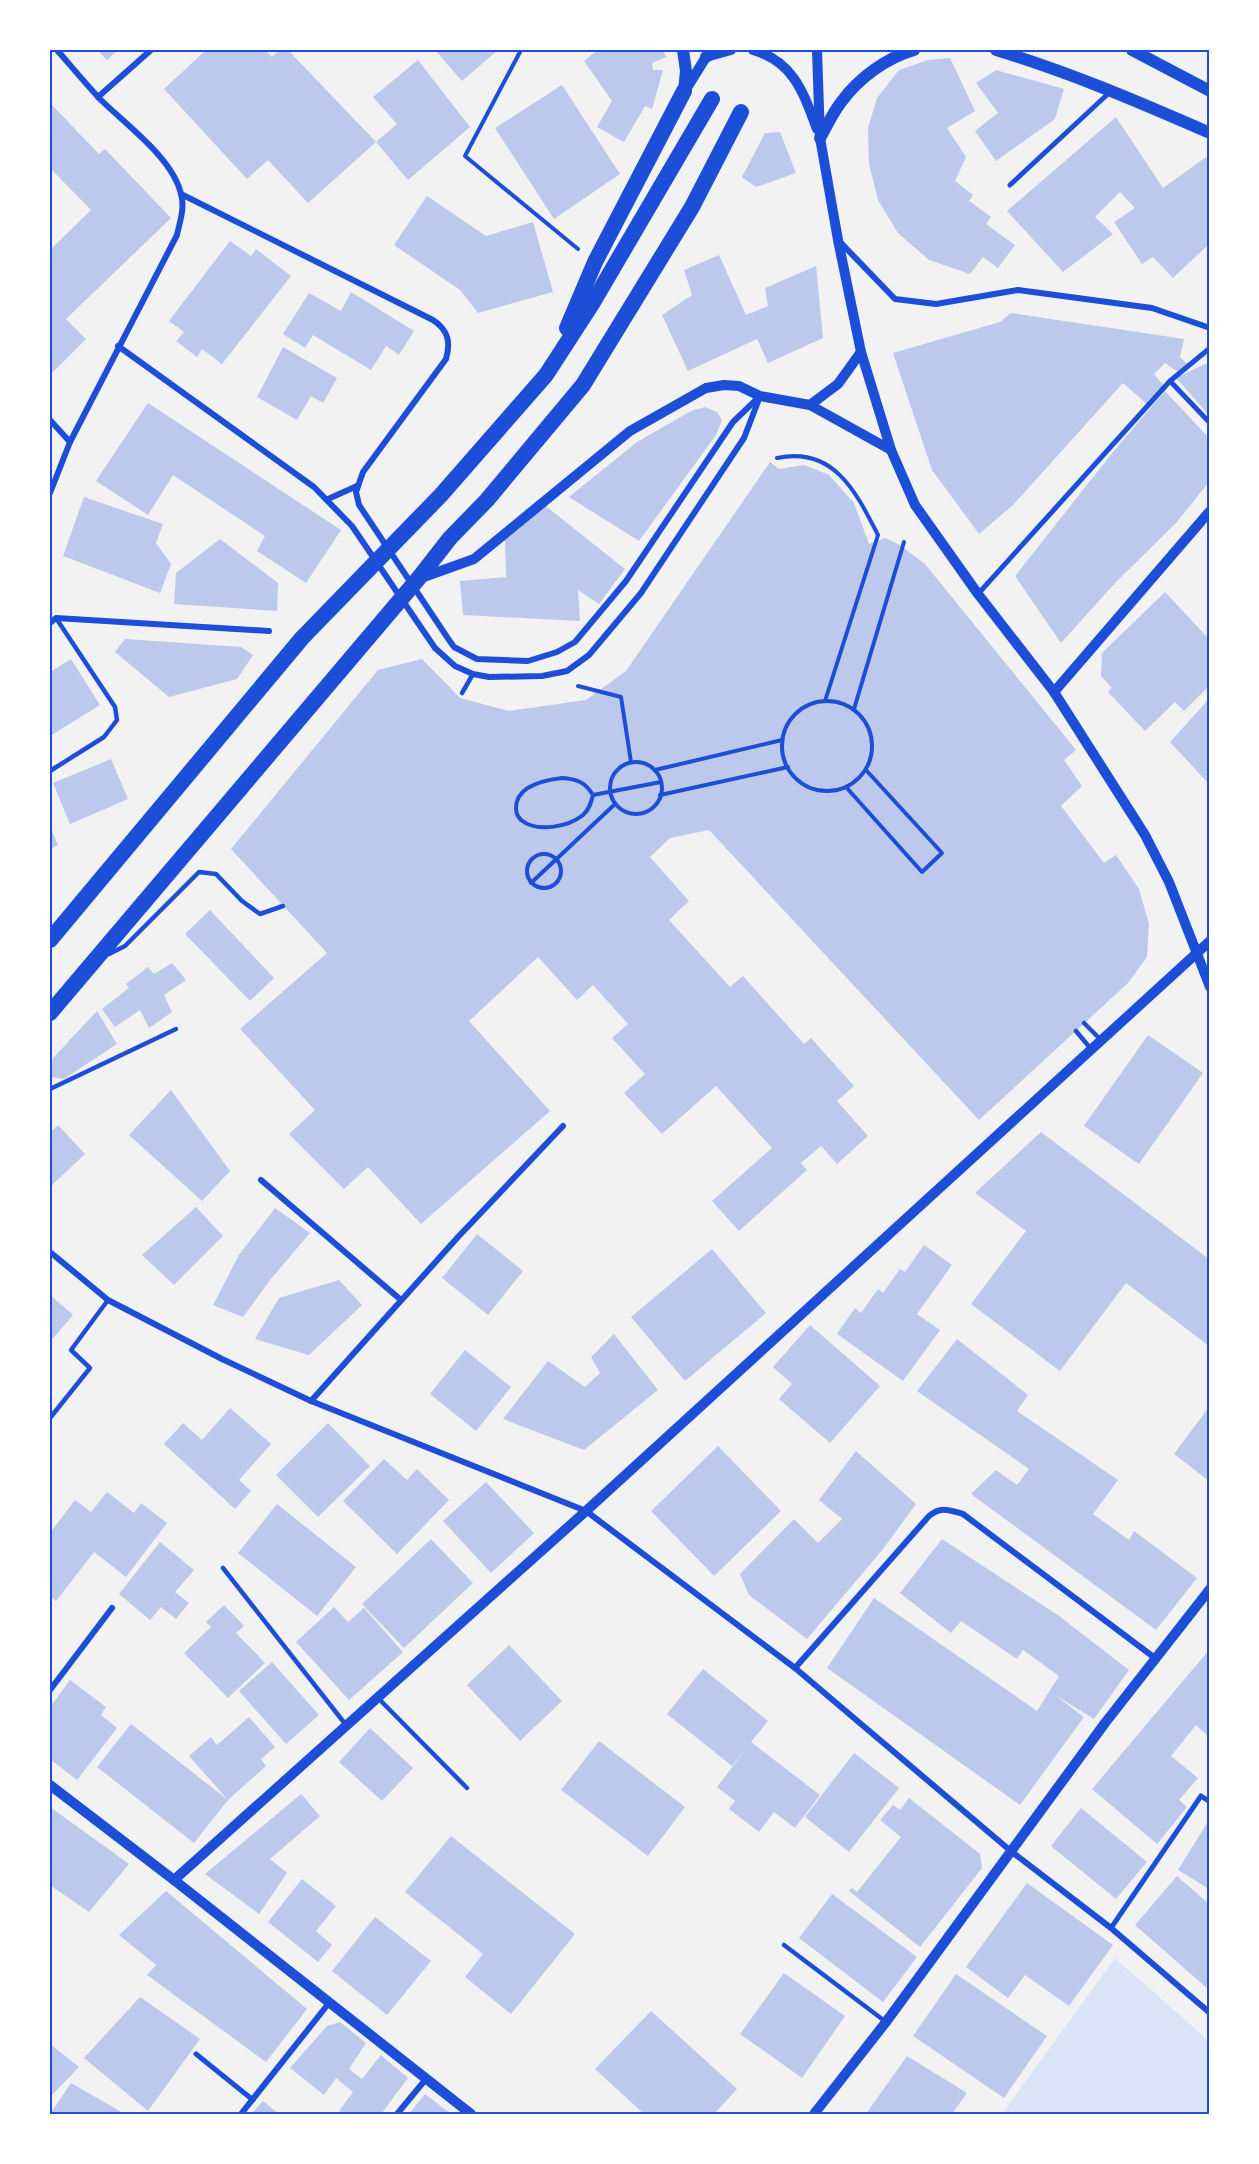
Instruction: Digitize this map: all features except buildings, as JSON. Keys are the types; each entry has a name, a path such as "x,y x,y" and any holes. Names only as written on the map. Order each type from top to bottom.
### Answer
{"highway":[{"path":"546,375 595,262 684,91"},
{"path":"50,939 302,638 441,495 546,375 592,304 712,99"},
{"path":"50,1013 418,579 450,538 487,500 583,385 692,207 741,112"}],"main road":[{"path":"684,50 686,71 684,91"},
{"path":"820,138 840,102 856,84 898,55 914,50"},
{"path":"996,50 1035,61 1111,90 1209,133"},
{"path":"1132,50 1209,91"}],"street":[{"path":"50,493 70,442 177,235 183,214 181,194 174,176 160,158 98,97 57,50"},
{"path":"98,97 151,50"},
{"path":"684,91 710,53 731,50"},
{"path":"753,50 776,59 789,72 804,95 820,138"},
{"path":"817,50 820,138 838,240 861,352 891,450 915,505 978,594 1054,692 1144,835 1169,882 1209,987"},
{"path":"1010,185 1111,90"},
{"path":"181,194 433,320 446,332 449,350 446,359 363,472 356,492 359,505 454,647 477,659 528,661 557,652 574,642 626,581 733,422 760,396"},
{"path":"838,240 895,299 936,304 1018,290 1152,308 1209,328"},
{"path":"118,346 300,476 328,499 352,526 435,648 455,666 489,677 542,676 567,671 589,655 641,594 744,438 760,396"},
{"path":"978,594 1170,381 1209,348"},
{"path":"810,405 838,384 861,352"},
{"path":"1170,381 1209,423"},
{"path":"418,579 474,559 630,430 706,388 724,385 739,386 760,396 810,405 891,450"},
{"path":"50,420 70,442"},
{"path":"328,499 357,486"},
{"path":"1054,692 1209,511"},
{"path":"50,614 56,618 269,631"},
{"path":"50,623 56,618"},
{"path":"174,1880 586,1511 1209,940"},
{"path":"312,1401 458,1237 563,1126"},
{"path":"261,1180 401,1300"},
{"path":"50,1252 108,1300 222,1359 312,1401 586,1511 795,1668 1012,1852 1111,1928 1209,2013"},
{"path":"795,1668 929,1516 937,1510 947,1509 963,1514 1155,1658"},
{"path":"814,2115 886,2022 1105,1723 1209,1589"},
{"path":"50,1690 112,1608"},
{"path":"50,1785 471,2115"},
{"path":"1111,1928 1201,1796 1209,1802"},
{"path":"241,2115 330,2003"},
{"path":"196,2054 253,2100"},
{"path":"397,2115 426,2079"}],"lane":[{"path":"50,771 104,737 117,720 116,707 56,618"},
{"path":"462,693 474,674"},
{"path":"93,962 125,946 199,872 216,874 242,901 260,914 284,906"},
{"path":"1084,1023 1101,1040"},
{"path":"50,1089 176,1029"},
{"path":"1076,1031 1091,1049"},
{"path":"50,1418 90,1368 71,1350 108,1300"},
{"path":"223,1568 346,1725"},
{"path":"378,1697 467,1788"},
{"path":"784,1945 886,2022"}],"path":[{"path":"521,50 465,156 595,262"},
{"path":"777,458 794,454 828,464 855,491 878,535 825,701"},
{"path":"854,709 904,542"},
{"path":"542,676 621,697 631,762"},
{"path":"825,701 840,703 854,709 870,730 873,744 866,770 846,787 833,791 819,790 801,782 788,767 783,754 782,740 792,717 813,703 825,701"},
{"path":"655,770 782,740"},
{"path":"631,762 648,765 655,770 661,782 660,795 652,808 645,812 629,813 615,804 610,792 611,779 622,765 631,762"},
{"path":"660,795 788,767"},
{"path":"846,787 922,872 942,853 866,770"},
{"path":"577,779 587,786 593,795 591,805 582,815 558,826 530,825 521,820 516,812 516,804 521,793 533,785 548,780 577,779"},
{"path":"593,795 661,782"},
{"path":"531,883 615,804"},
{"path":"546,854 556,859 561,874 555,884 551,887 540,888 531,883 527,866 534,856 546,854"}],"shaded area":[{"path":"1115,1958 1209,2041 1209,2114 1002,2114"}]}
